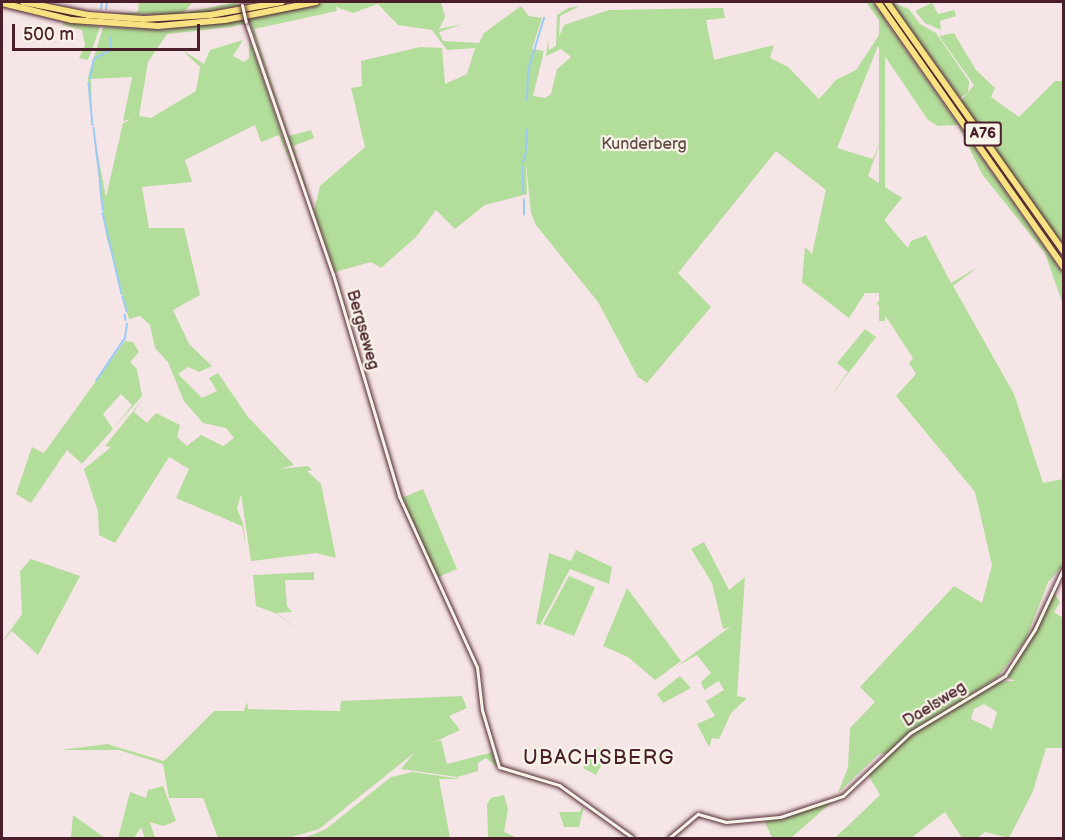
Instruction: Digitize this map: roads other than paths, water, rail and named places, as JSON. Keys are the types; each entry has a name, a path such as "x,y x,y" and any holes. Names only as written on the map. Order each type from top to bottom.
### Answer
{"highway":[{"path":"23,2 102,20 195,17 282,2"},
{"path":"2,3 102,20 207,23 316,2"},
{"name":"A76","path":"878,2 1064,268"},
{"name":"A76","path":"886,2 1064,252"}],"street":[{"name":"Bergseweg","path":"241,3 333,274 399,496 474,660 499,767 559,784 633,838"},
{"name":"Daelsweg","path":"669,838 698,814 722,822 776,818 843,796 905,737 1005,676 1035,628 1064,567"}],"waterway":[{"path":"101,9 102,2"},
{"path":"106,9 107,2"},
{"path":"527,100 528,71 544,18"},
{"path":"90,79 94,59 111,50 110,38"},
{"path":"89,83 93,125"},
{"path":"94,128 100,177"},
{"path":"526,150 527,130"},
{"path":"523,163 526,152"},
{"path":"523,167 524,193"},
{"path":"100,180 103,210"},
{"path":"524,200 524,215"},
{"path":"103,213 122,294"},
{"path":"123,297 127,311"},
{"path":"125,315 126,320"},
{"path":"96,381 125,338 127,324"}],"district":[{"name":"UBACHSBERG","path":"599,758"}],"park label":[{"name":"Kunderberg","path":"644,145"}]}
